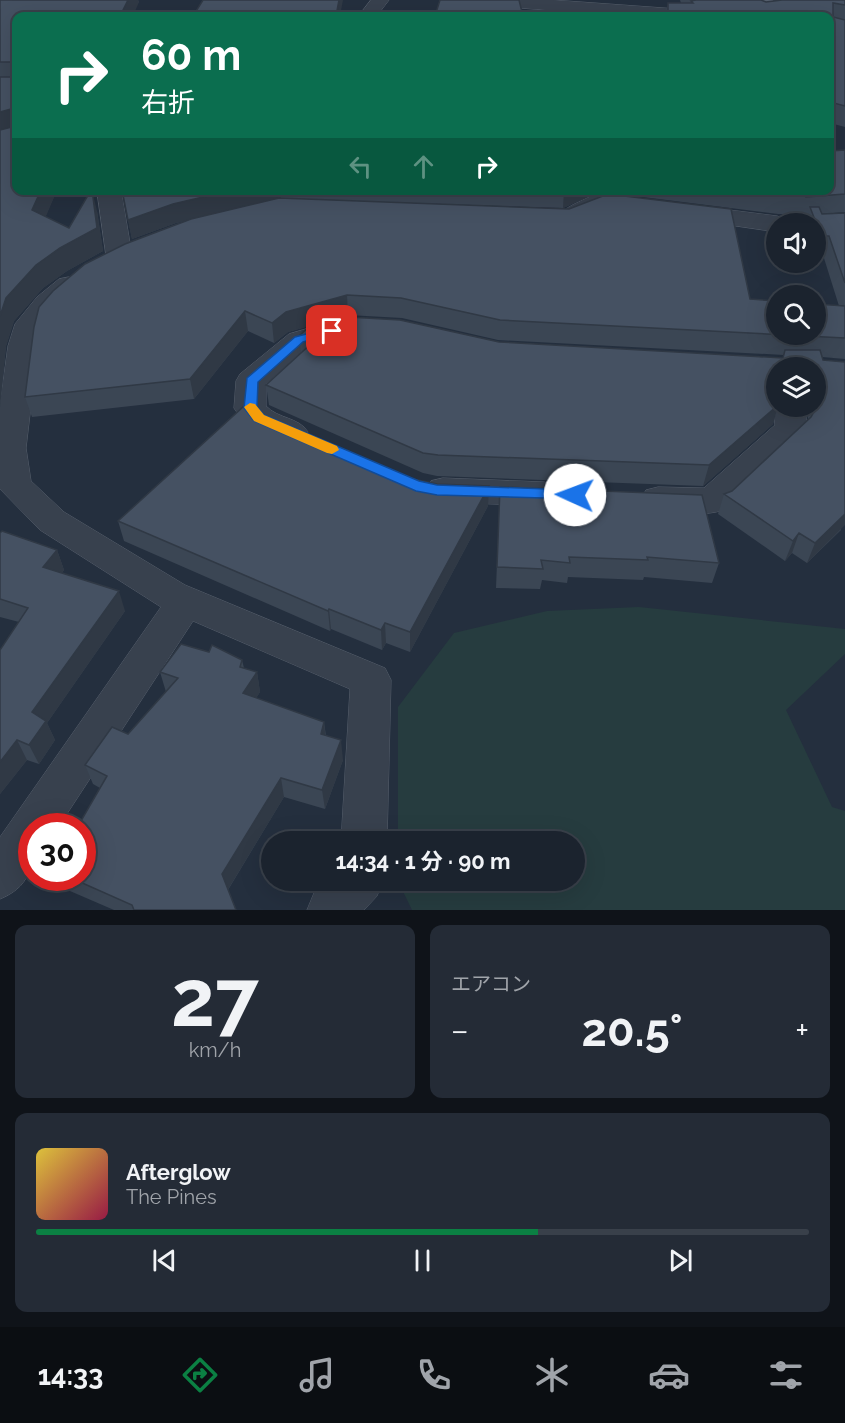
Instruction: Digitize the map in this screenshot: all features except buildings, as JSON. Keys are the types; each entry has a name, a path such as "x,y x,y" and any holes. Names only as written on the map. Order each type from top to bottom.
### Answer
{"main road":[{"path":"721,0 845,2"}],"street":[{"path":"371,12 380,0"},
{"path":"480,0 639,12"},
{"path":"754,0 758,10 762,12"},
{"path":"109,195 111,260 47,303 29,324 23,346 10,448 8,489 52,521 172,595 371,680 364,831"},
{"path":"543,217 567,218 610,196 637,206"},
{"path":"672,211 766,223"},
{"path":"322,445 259,418 250,408 251,381 299,340 348,326 369,327"},
{"path":"628,498 712,501 791,428 790,417"},
{"path":"416,486 437,490 569,495"},
{"path":"43,813 186,601"},
{"path":"0,876 18,850"},
{"path":"331,910 349,891"}],"green space":[{"path":"639,607 845,629 845,654 786,710 832,807 845,811 845,910 412,910 403,891 585,891 585,831 398,831 398,707 454,633 547,611"}],"slow traffic":[{"path":"250,407 259,418 332,450"}],"route":[{"path":"332,331 299,340 251,381 250,408 259,418 416,486 437,490 575,495"}]}
